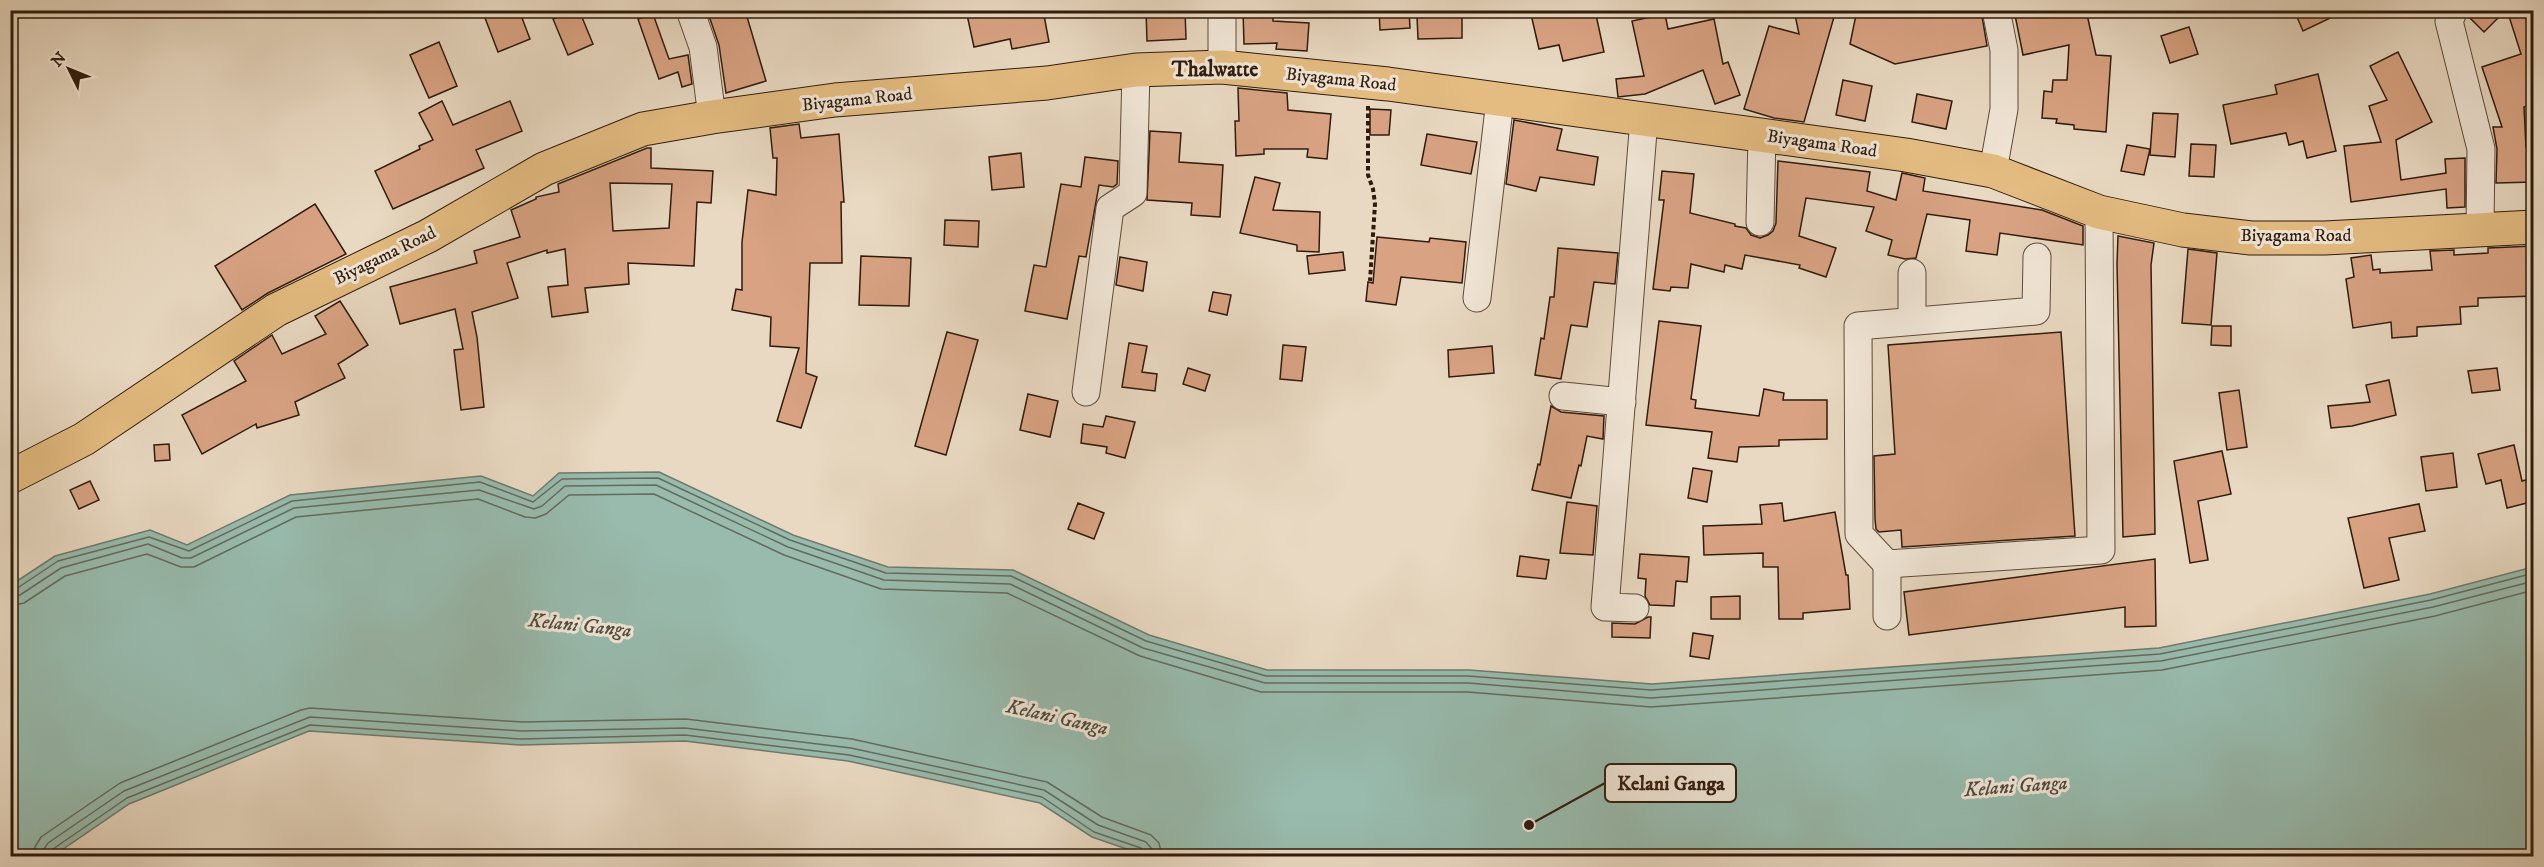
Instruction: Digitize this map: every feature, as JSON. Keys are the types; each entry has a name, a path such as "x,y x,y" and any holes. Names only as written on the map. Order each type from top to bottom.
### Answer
{"main road":[{"name":"Biyagama Road","path":"10,477 84,439 276,310 428,236 544,169 643,129 835,100 1047,83 1136,70 1222,67 1368,82 1906,155 1993,171 2099,212 2184,230 2250,238 2325,238 2534,227"}],"street":[{"path":"690,10 703,47 712,117"},
{"path":"1222,10 1222,67"},
{"path":"1993,171 2004,110 2004,50 1996,10"},
{"path":"2454,10 2449,21 2481,149 2481,230"},
{"path":"1086,392 1110,208 1133,193 1136,70"},
{"path":"1477,298 1500,100"},
{"path":"1635,608 1605,607 1644,119"},
{"path":"1760,222 1762,135"},
{"path":"1887,564 2101,550 2099,212"},
{"path":"1887,616 1887,564 1859,534 1858,326 2037,311 2037,257"},
{"path":"1912,273 1912,321"},
{"path":"1563,396 1622,402"}],"path":[{"path":"1368,82 1368,175 1374,189 1375,204 1370,281"}],"water":[{"path":"659,472 793,535 888,567 1013,570 1149,635 1267,670 1469,670 1652,684 2159,648 2430,594 2533,567 2533,850 2507,856 1147,856 1092,837 1040,803 848,761 685,741 521,745 309,731 129,804 53,856 11,856 11,585 55,556 150,530 187,545 290,495 481,476 533,496 559,473"}],"building":[{"path":"482,10 519,10 530,39 498,52"},
{"path":"573,10 579,10 593,44 568,55 553,19"},
{"path":"707,10 745,10 766,81 726,93 719,45"},
{"path":"966,10 983,10 985,16 1017,10 1043,10 1049,42 1012,49 1010,39 974,47"},
{"path":"1146,10 1185,10 1186,39 1147,41"},
{"path":"1243,10 1273,10 1273,21 1309,23 1307,51 1276,49 1277,43 1244,44"},
{"path":"1379,10 1409,10 1410,28 1380,30"},
{"path":"1530,10 1595,10 1604,52 1563,61 1559,45 1539,49"},
{"path":"1794,10 1836,10 1804,122 1774,118 1744,109 1769,26 1799,34"},
{"path":"1857,10 1981,10 1987,46 1895,64 1850,44"},
{"path":"2014,10 2086,10 2096,55 2111,56 2106,132 2074,129 2074,125 2056,123 2057,119 2042,118 2044,91 2052,92 2053,80 2067,80 2069,45 2023,55"},
{"path":"2294,10 2347,10 2303,31"},
{"path":"2469,10 2506,10 2484,32 2468,16"},
{"path":"2507,10 2534,10 2534,104 2524,107 2526,147 2534,146 2534,182 2496,183 2497,149 2493,127 2502,127 2482,67 2521,54"},
{"path":"653,14 669,59 688,55 692,84 682,87 678,72 659,79 638,19"},
{"path":"1665,14 1668,29 1714,19 1723,64 1728,62 1740,95 1715,104 1703,70 1645,94 1618,97 1616,79 1644,76 1632,21"},
{"path":"1462,15 1462,38 1418,39 1417,16"},
{"path":"2189,27 2198,54 2170,63 2161,36"},
{"path":"439,42 457,86 429,98 410,55"},
{"path":"2398,52 2432,122 2396,140 2401,180 2446,173 2445,159 2465,158 2465,207 2447,208 2446,189 2351,202 2344,146 2381,142 2369,106 2387,100 2370,66"},
{"path":"2318,74 2336,151 2307,158 2303,141 2289,145 2286,133 2231,144 2223,105 2277,94 2275,85"},
{"path":"1843,80 1872,86 1865,121 1836,115"},
{"path":"1238,88 1287,93 1288,110 1331,114 1327,159 1307,157 1308,149 1264,149 1264,154 1236,156 1235,121 1239,121"},
{"path":"1917,94 1952,101 1946,129 1912,122"},
{"path":"442,101 453,125 510,101 522,131 476,150 484,168 393,209 375,171 420,149 419,146 433,140 419,113"},
{"path":"1370,109 1391,110 1389,135 1370,135"},
{"path":"2153,113 2178,114 2175,157 2150,155"},
{"path":"1514,120 1562,129 1557,150 1598,157 1594,185 1540,177 1536,191 1506,184"},
{"path":"799,124 801,138 839,134 844,202 841,202 842,263 810,263 806,373 817,377 801,428 777,421 799,348 770,346 771,317 732,310 736,289 742,290 742,242 748,190 776,195 777,158 773,158 770,128"},
{"path":"1150,131 1181,133 1179,162 1223,165 1220,217 1191,215 1192,203 1147,200"},
{"path":"1427,134 1477,142 1471,174 1421,165"},
{"path":"2191,144 2216,145 2214,177 2189,176"},
{"path":"2127,145 2150,149 2144,175 2121,171"},
{"path":"647,148 651,148 651,168 713,171 711,203 697,202 694,266 628,263 629,284 585,288 588,312 552,317 548,287 568,285 565,249 547,253 547,250 507,263 518,298 472,312 477,337 484,407 461,410 454,350 463,349 455,309 400,324 390,287 477,263 474,251 520,237 511,210 536,197 559,192 558,184","holes":["610,183 672,184 669,228 613,231"]},
{"path":"1021,153 1024,187 992,190 989,157"},
{"path":"1085,157 1118,161 1117,184 1113,187 1099,185 1086,257 1079,256 1067,319 1025,311 1034,265 1046,267 1061,184 1081,187"},
{"path":"1778,161 1870,172 1867,191 1896,200 1902,173 1925,178 1923,191 2042,210 2083,226 2083,245 2000,233 1997,255 1966,251 1970,220 1927,214 1916,258 1905,259 1888,255 1892,240 1866,231 1874,207 1806,198 1799,236 1836,248 1826,277 1799,268 1800,265 1745,255 1742,269 1725,265 1724,272 1691,264 1688,288 1671,287 1670,291 1653,289 1664,200 1659,200 1662,171 1694,174 1690,213 1735,224 1735,226 1746,228 1751,235 1760,238 1773,231 1776,223"},
{"path":"1255,177 1280,183 1273,210 1320,212 1319,252 1297,251 1297,245 1240,233"},
{"path":"315,204 346,254 268,293 242,310 215,266"},
{"path":"945,220 979,221 978,247 944,245"},
{"path":"2118,236 2154,243 2151,265 2155,534 2123,537 2117,264"},
{"path":"1377,237 1429,242 1430,238 1466,242 1462,283 1401,277 1396,305 1366,301 1368,282 1373,283"},
{"path":"2534,246 2534,296 2478,298 2478,306 2460,307 2461,324 2417,327 2417,336 2392,338 2391,322 2353,328 2346,279 2354,277 2351,258 2371,255 2373,270 2380,269 2380,273 2432,270 2430,251 2454,250 2454,255 2488,253 2488,248"},
{"path":"1558,248 1618,253 1615,284 1594,282 1587,327 1571,325 1561,379 1535,375 1541,338 1544,339 1550,297 1554,297"},
{"path":"2188,249 2217,253 2211,325 2182,323"},
{"path":"1343,252 1345,270 1309,274 1307,256"},
{"path":"861,256 911,258 909,306 859,305"},
{"path":"1120,257 1147,262 1143,291 1116,285"},
{"path":"1213,292 1231,295 1227,315 1209,311"},
{"path":"340,301 368,345 338,364 345,378 295,402 299,415 257,428 256,424 202,454 182,415 246,381 234,361 272,335 282,354 326,334 315,316"},
{"path":"1659,321 1701,326 1691,399 1696,400 1695,408 1759,416 1764,389 1784,393 1783,400 1827,400 1827,439 1779,440 1779,446 1739,447 1737,462 1708,458 1712,432 1646,425"},
{"path":"2212,326 2231,326 2231,346 2211,345"},
{"path":"947,332 978,340 946,455 915,446"},
{"path":"2061,332 2075,536 1902,547 1901,530 1879,532 1876,529 1875,519 1874,456 1895,454 1888,345"},
{"path":"1129,343 1147,346 1142,372 1157,374 1155,391 1122,387"},
{"path":"1283,345 1306,347 1302,381 1280,379"},
{"path":"1492,346 1494,373 1449,377 1448,350"},
{"path":"1188,368 1210,375 1205,391 1183,384"},
{"path":"2497,368 2500,390 2472,393 2468,371"},
{"path":"2389,380 2396,415 2352,426 2331,428 2328,406 2370,402 2366,385"},
{"path":"2239,390 2247,447 2227,450 2219,393"},
{"path":"1028,394 1058,401 1050,437 1020,430"},
{"path":"1551,406 1561,412 1604,416 1603,439 1587,436 1571,498 1532,490 1538,464 1540,465"},
{"path":"1106,416 1135,422 1125,458 1106,453 1107,447 1081,443 1083,424 1103,427"},
{"path":"169,444 170,460 155,461 154,445"},
{"path":"2514,445 2522,481 2526,480 2531,502 2507,508 2501,480 2486,484 2478,454"},
{"path":"2222,451 2231,494 2198,501 2208,560 2190,563 2174,461"},
{"path":"2453,453 2457,487 2426,491 2421,457"},
{"path":"1693,468 1712,471 1707,502 1688,498"},
{"path":"90,481 99,500 79,509 70,490"},
{"path":"1567,502 1597,506 1593,555 1560,553"},
{"path":"1078,503 1104,513 1094,539 1068,529"},
{"path":"1782,503 1784,521 1835,512 1846,575 1848,575 1850,609 1803,613 1803,619 1779,619 1778,567 1763,567 1763,553 1704,555 1703,526 1762,524 1760,505"},
{"path":"2419,504 2425,531 2389,538 2399,580 2364,588 2348,518"},
{"path":"1640,554 1689,557 1687,582 1676,581 1674,606 1650,605 1645,596 1646,579 1638,578"},
{"path":"1520,556 1549,560 1546,579 1517,576"},
{"path":"2155,559 2156,626 2125,627 2125,607 1909,635 1904,592"},
{"path":"1740,596 1740,619 1711,619 1711,597"},
{"path":"1651,617 1650,638 1612,637 1612,623 1635,624"},
{"path":"1693,633 1713,636 1709,659 1690,656"}],"place":[{"name":"Kelani Ganga","path":"1529,825"}],"district":[{"name":"Thalwatte","path":"1215,70"}]}
